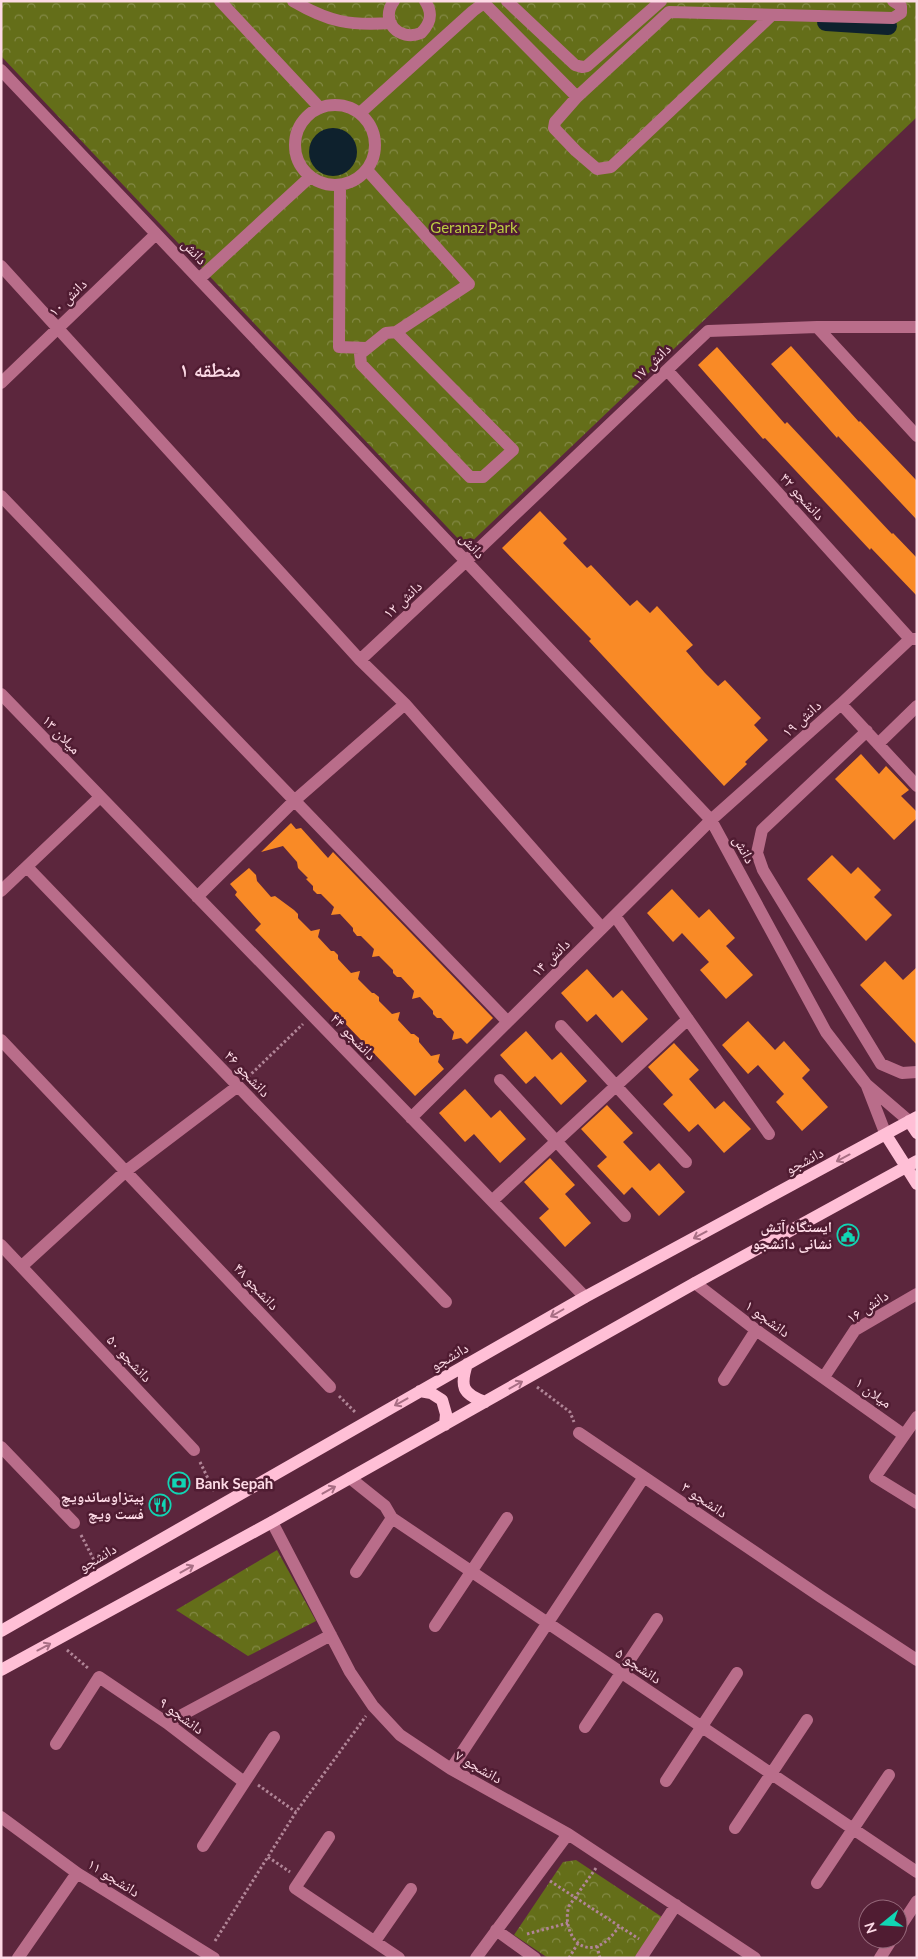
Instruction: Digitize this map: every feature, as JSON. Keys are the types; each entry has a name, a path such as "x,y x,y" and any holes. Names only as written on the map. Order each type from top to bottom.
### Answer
{"main road":[{"name":"دانش","path":"913,1119 917,1133"},
{"name":"دانشجو","path":"1,1631 586,1297 913,1119"},
{"name":"دانش","path":"886,1135 912,1164 917,1184"},
{"path":"1,1670 272,1522 912,1164"},
{"path":"468,1364 462,1381 465,1391 472,1398 485,1402"},
{"path":"420,1391 431,1393 442,1400 446,1414 445,1424"}],"street":[{"path":"220,1 320,108"},
{"path":"293,1 313,13 335,21 354,25 391,23"},
{"path":"394,1 389,10 391,23 394,29 407,36 420,33 426,28 430,15 425,1"},
{"path":"482,1 577,98"},
{"path":"507,1 575,65 582,67 587,66 661,1"},
{"path":"772,15 611,167 597,169 554,128 555,122 577,98 668,12 893,18 901,13 901,6 893,1"},
{"path":"360,113 473,11 484,4 494,13"},
{"name":"دانش","path":"1,70 711,820 826,1032 866,1084 913,1119"},
{"path":"334,105 348,107 360,113 369,122 375,140 373,159 367,170 360,178 340,186 319,182 310,177 301,167 296,154 296,140 300,126 308,115 320,108 334,105"},
{"path":"367,170 469,284 396,332 386,333 360,354 361,364 470,477 483,477 513,450 396,332"},
{"path":"199,279 310,177"},
{"path":"340,186 339,347 366,348"},
{"name":"دانش ۱۰","path":"1,383 156,234"},
{"path":"1,266 360,660 405,704 602,928"},
{"path":"817,327 917,436"},
{"name":"دانش ۱۷","path":"466,561 708,331 817,327 917,327"},
{"name":"دانشجو ۴۲","path":"667,370 913,639"},
{"path":"1,496 507,1021"},
{"name":"دانش ۱۲","path":"360,660 466,561"},
{"name":"دانش ۱۹","path":"711,820 913,639"},
{"name":"میلان ۱۳","path":"1,694 100,797"},
{"path":"197,897 294,801 405,704"},
{"path":"842,704 917,786"},
{"path":"878,744 917,706"},
{"path":"867,731 762,830 757,853 763,870 881,1064 902,1073 917,1072"},
{"path":"1,891 100,797"},
{"name":"دانشجو ۴۴","path":"100,797 586,1297"},
{"name":"دانش ۱۴","path":"412,1118 507,1021 711,820"},
{"name":"دانشجو ۴۶","path":"27,867 446,1302"},
{"path":"615,916 769,1134"},
{"path":"492,1201 688,1019"},
{"path":"561,1026 686,1162"},
{"name":"دانشجو ۴۸","path":"1,1040 330,1387"},
{"path":"500,1080 625,1216"},
{"name":"دانش","path":"866,1084 886,1135"},
{"path":"22,1266 126,1171 238,1086"},
{"name":"دانشجو ۵۰","path":"1,1245 194,1450"},
{"name":"دانشجو ۱","path":"695,1284 756,1330 824,1377"},
{"name":"دانش ۱۶","path":"824,1377 855,1330 917,1294"},
{"path":"724,1380 756,1330"},
{"name":"میلان ۱","path":"824,1377 904,1435"},
{"path":"917,1417 875,1477 917,1503"},
{"name":"دانشجو ۳","path":"579,1433 917,1660"},
{"path":"1,1447 74,1523"},
{"path":"451,1770 644,1477"},
{"name":"دانشجو ۵","path":"350,1478 385,1506 392,1518 917,1872"},
{"path":"356,1572 392,1518"},
{"path":"435,1626 507,1518"},
{"name":"دانشجو ۷","path":"272,1522 350,1672 373,1706 400,1735 451,1770 568,1834 755,1958"},
{"path":"585,1727 657,1620"},
{"path":"167,1723 331,1635"},
{"path":"666,1781 737,1674"},
{"path":"56,1744 99,1677"},
{"name":"دانشجو ۹","path":"99,1677 246,1780"},
{"path":"735,1828 807,1720"},
{"path":"203,1846 274,1737"},
{"path":"817,1883 889,1775"},
{"name":"دانشجو ۱۱","path":"1,1817 77,1873 210,1956"},
{"path":"476,1958 568,1834"},
{"path":"329,1838 295,1888 399,1958"},
{"path":"18,1958 77,1873"},
{"path":"374,1941 410,1889"},
{"path":"908,1915 917,1901"},
{"path":"641,1958 676,1905"},
{"path":"496,1930 535,1958"}],"path":[{"path":"238,1086 312,1015"},
{"path":"527,1378 570,1412 579,1433"},
{"path":"330,1387 364,1423"},
{"path":"194,1450 220,1505"},
{"path":"74,1523 101,1574"},
{"path":"56,1641 99,1677"},
{"path":"210,1956 296,1812 373,1706"},
{"path":"246,1780 296,1812"},
{"path":"268,1857 301,1879"},
{"path":"604,1857 567,1912 569,1932 574,1940 584,1947 597,1946 610,1938 619,1927"},
{"path":"539,1873 649,1945"},
{"path":"509,1940 568,1923"},
{"path":"569,1958 578,1943"},
{"path":"597,1946 600,1958"}],"green space":[{"name":"Geranaz Park","path":"1,1 917,1 917,117 466,547 1,56"},
{"path":"277,1550 316,1621 248,1656 176,1610"},
{"path":"576,1860 662,1917 634,1958 548,1958 514,1935 563,1862"}],"water":[{"path":"328,128 338,128 350,135 357,147 357,157 350,169 338,176 328,176 320,172 313,165 309,157 309,147 313,139 320,132"}],"building":[{"path":"791,346 859,422 917,481 917,520 838,436 837,438 771,364"},
{"path":"717,347 785,424 787,422 917,558 917,596 871,548 870,550 765,438 763,439 698,365"},
{"path":"540,511 567,539 563,543 587,568 591,565 630,606 637,600 650,613 657,606 693,645 686,651 705,673 718,686 725,680 761,718 754,725 768,740 724,786 589,641 591,639 502,548"},
{"path":"861,754 879,774 886,766 909,790 901,796 917,812 917,818 894,840 835,779"},
{"path":"291,823 296,829 301,828 328,858 333,852 493,1018 467,1044 461,1038 452,1040 454,1032 441,1018 437,1018 433,1014 433,1011 420,997 412,999 414,991 401,977 397,977 393,973 393,970 379,956 372,957 374,949 361,936 357,936 353,928 340,914 331,915 334,907 321,894 317,894 313,890 313,886 306,879 308,878 298,868 297,862 283,846 261,852"},
{"path":"832,855 851,874 858,867 881,890 874,897 892,915 866,941 807,879"},
{"path":"249,868 271,897 275,896 294,910 298,914 298,918 311,931 320,929 318,937 331,951 338,955 338,959 351,973 360,971 358,979 372,993 379,997 379,1001 392,1014 400,1012 398,1020 411,1034 419,1038 419,1042 431,1056 440,1054 438,1062 444,1069 415,1096 255,930 261,924 235,895 237,892 230,884"},
{"path":"672,889 699,918 709,909 735,938 726,946 753,975 726,999 700,970 709,962 682,933 673,942 647,913"},
{"path":"885,961 903,980 917,967 917,1045 860,985"},
{"path":"587,969 613,998 622,990 648,1019 622,1043 596,1014 587,1022 561,993"},
{"path":"748,1021 775,1050 784,1041 810,1070 802,1078 828,1107 802,1131 776,1102 784,1094 758,1065 748,1074 722,1045"},
{"path":"526,1031 552,1060 561,1052 587,1081 561,1105 535,1076 526,1084 500,1055"},
{"path":"674,1043 699,1070 689,1079 715,1109 724,1101 751,1129 724,1153 698,1124 689,1132 663,1104 673,1095 648,1067"},
{"path":"465,1089 491,1118 500,1110 526,1139 500,1163 474,1134 465,1142 439,1113"},
{"path":"607,1105 633,1133 623,1142 650,1171 659,1163 685,1192 659,1216 632,1187 624,1195 597,1166 607,1157 581,1129"},
{"path":"550,1158 575,1185 565,1194 591,1223 565,1247 539,1218 549,1209 524,1182"}],"waterway":[{"path":"826,22 888,26"}],"place":[{"name":"ایستگاه آتش نشانی دانشجو","path":"848,1235"},
{"name":"Bank Sepah","path":"179,1483"},
{"name":"پیتزاوساندویچ فست ویچ","path":"160,1505"}],"district":[{"name":"منطقه ۱","path":"210,369"}]}
